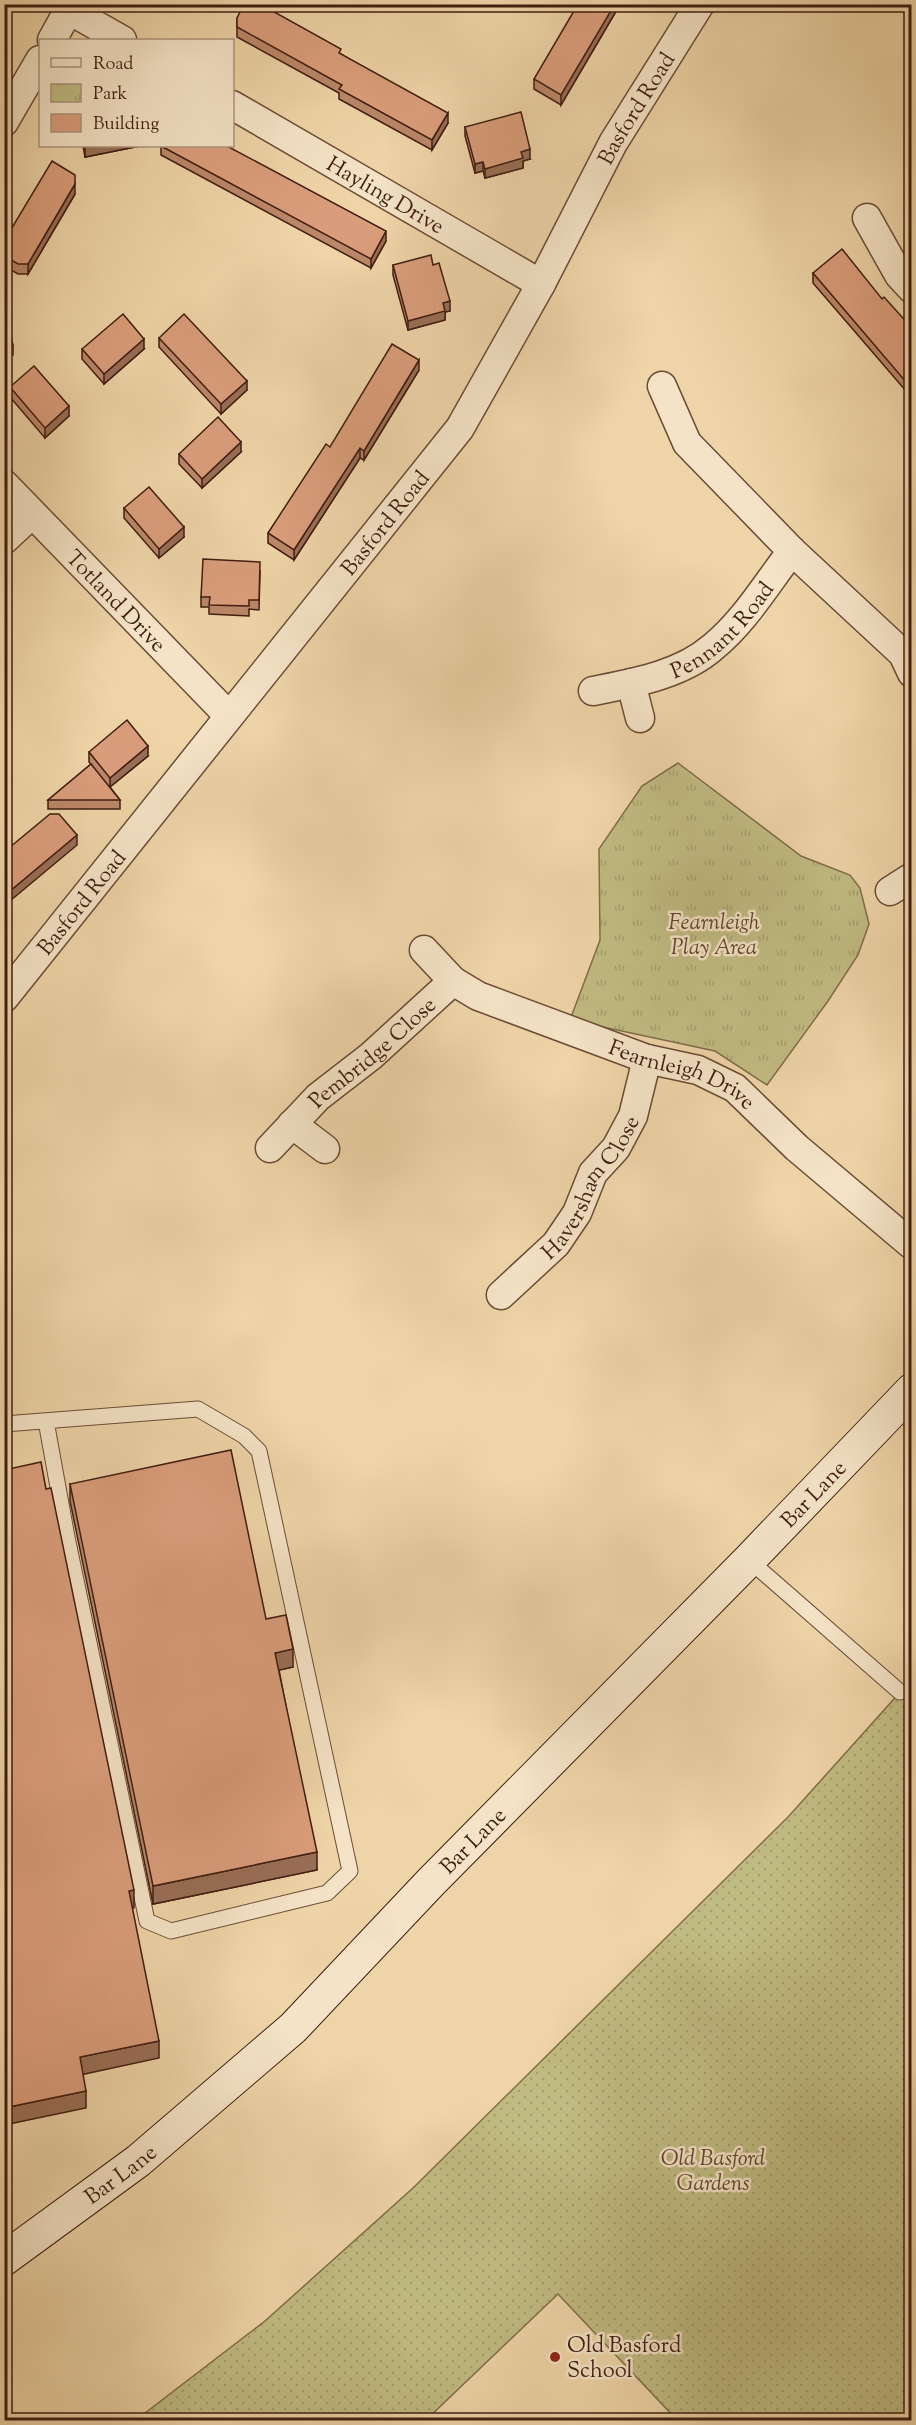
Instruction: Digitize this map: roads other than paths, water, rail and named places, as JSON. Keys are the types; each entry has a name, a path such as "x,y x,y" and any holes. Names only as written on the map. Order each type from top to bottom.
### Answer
{"street":[{"name":"Basford Road","path":"4,998 460,428 542,284 613,143 700,4"},
{"path":"53,39 71,7 120,39"},
{"path":"4,122 39,62"},
{"name":"Hayling Drive","path":"234,106 542,284"},
{"path":"867,218 899,275 912,290"},
{"path":"662,386 676,450 792,551 903,654 912,673"},
{"name":"Totland Drive","path":"4,484 229,716"},
{"path":"4,540 32,514"},
{"name":"Pennant Road","path":"593,691 631,683 684,666 712,649 735,627 792,551"},
{"path":"631,683 640,717"},
{"name":"Fearnleigh Drive","path":"424,950 453,981 478,996 647,1059 698,1070 735,1089 797,1148 912,1245"},
{"name":"Pembridge Close","path":"270,1148 318,1097 371,1056 453,981"},
{"name":"Haversham Close","path":"501,1294 556,1244 577,1213 593,1173 616,1148 633,1116 647,1059"},
{"name":"Pembridge Close","path":"292,1124 325,1149"},
{"name":"Bar Lane","path":"4,2259 138,2161 293,2028 431,1882 750,1560 912,1390"}],"lane":[{"path":"4,1424 198,1409 244,1436 260,1451 350,1871 327,1893 171,1931 147,1921 67,1537 46,1421"},
{"path":"750,1560 900,1692"}],"place":[{"name":"Old Basford School","path":"555,2357"}],"park label":[{"name":"Fearnleigh Play Area","path":"714,934"},
{"name":"Old Basford Gardens","path":"713,2170"}]}
